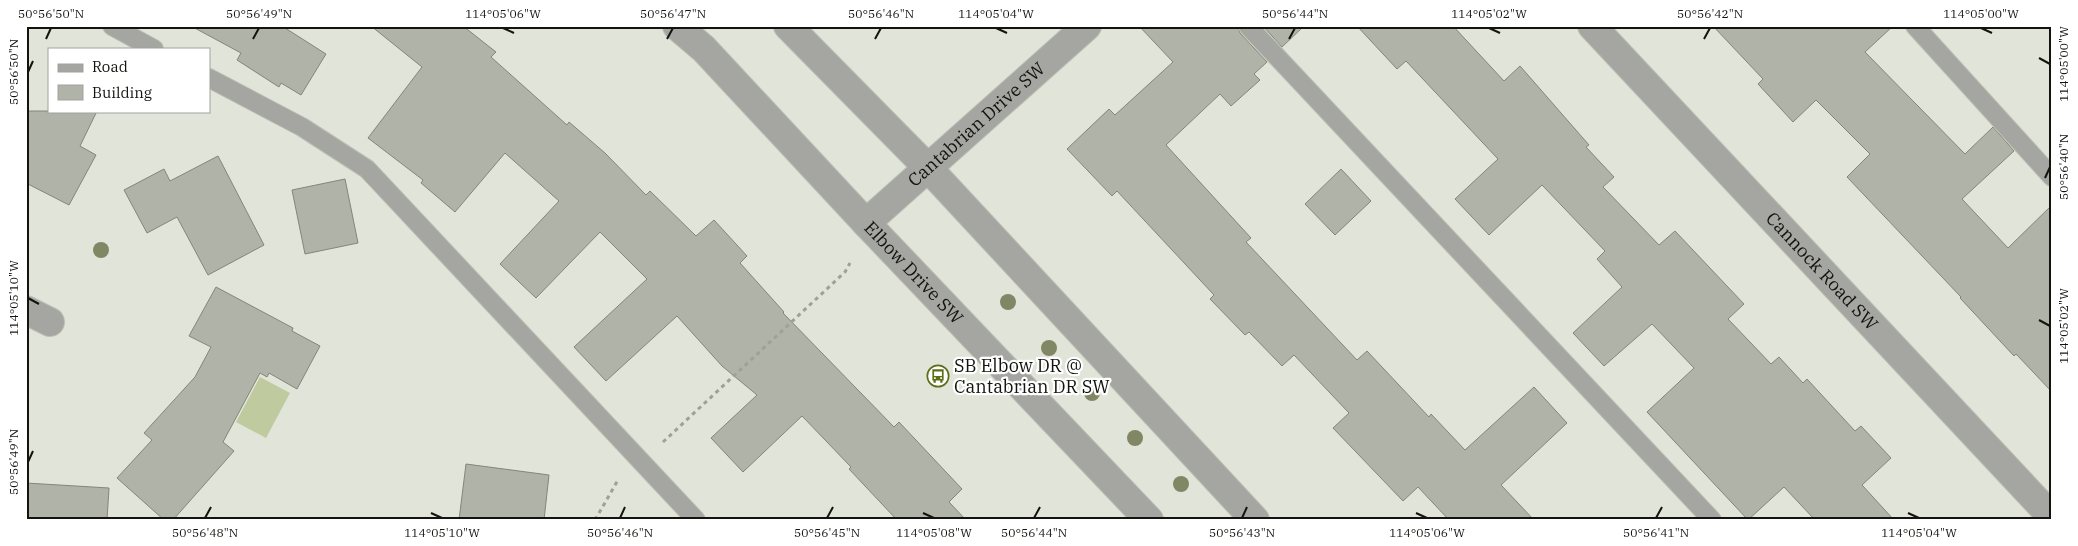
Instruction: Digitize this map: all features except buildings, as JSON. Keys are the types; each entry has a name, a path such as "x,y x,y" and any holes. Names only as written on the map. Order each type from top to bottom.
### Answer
{"street":[{"name":"Elbow Drive SW","path":"677,26 724,69 866,223 1149,520"},
{"path":"788,26 929,169 1256,520"},
{"name":"Cantabrian Drive SW","path":"866,223 929,169 1087,26"},
{"name":"Cannock Road SW","path":"1592,26 2052,516"}],"lane":[{"path":"112,26 152,48"},
{"path":"1248,26 1712,520"},
{"path":"1915,26 2052,177"},
{"path":"210,79 302,128 367,169 696,520"}],"path":[{"path":"595,520 625,468 642,462 846,272 850,263"}],"green space":[{"path":"260,377 290,393 266,438 236,422"}],"place":[{"name":"SB Elbow DR @ Cantabrian DR SW","path":"938,376"}]}
